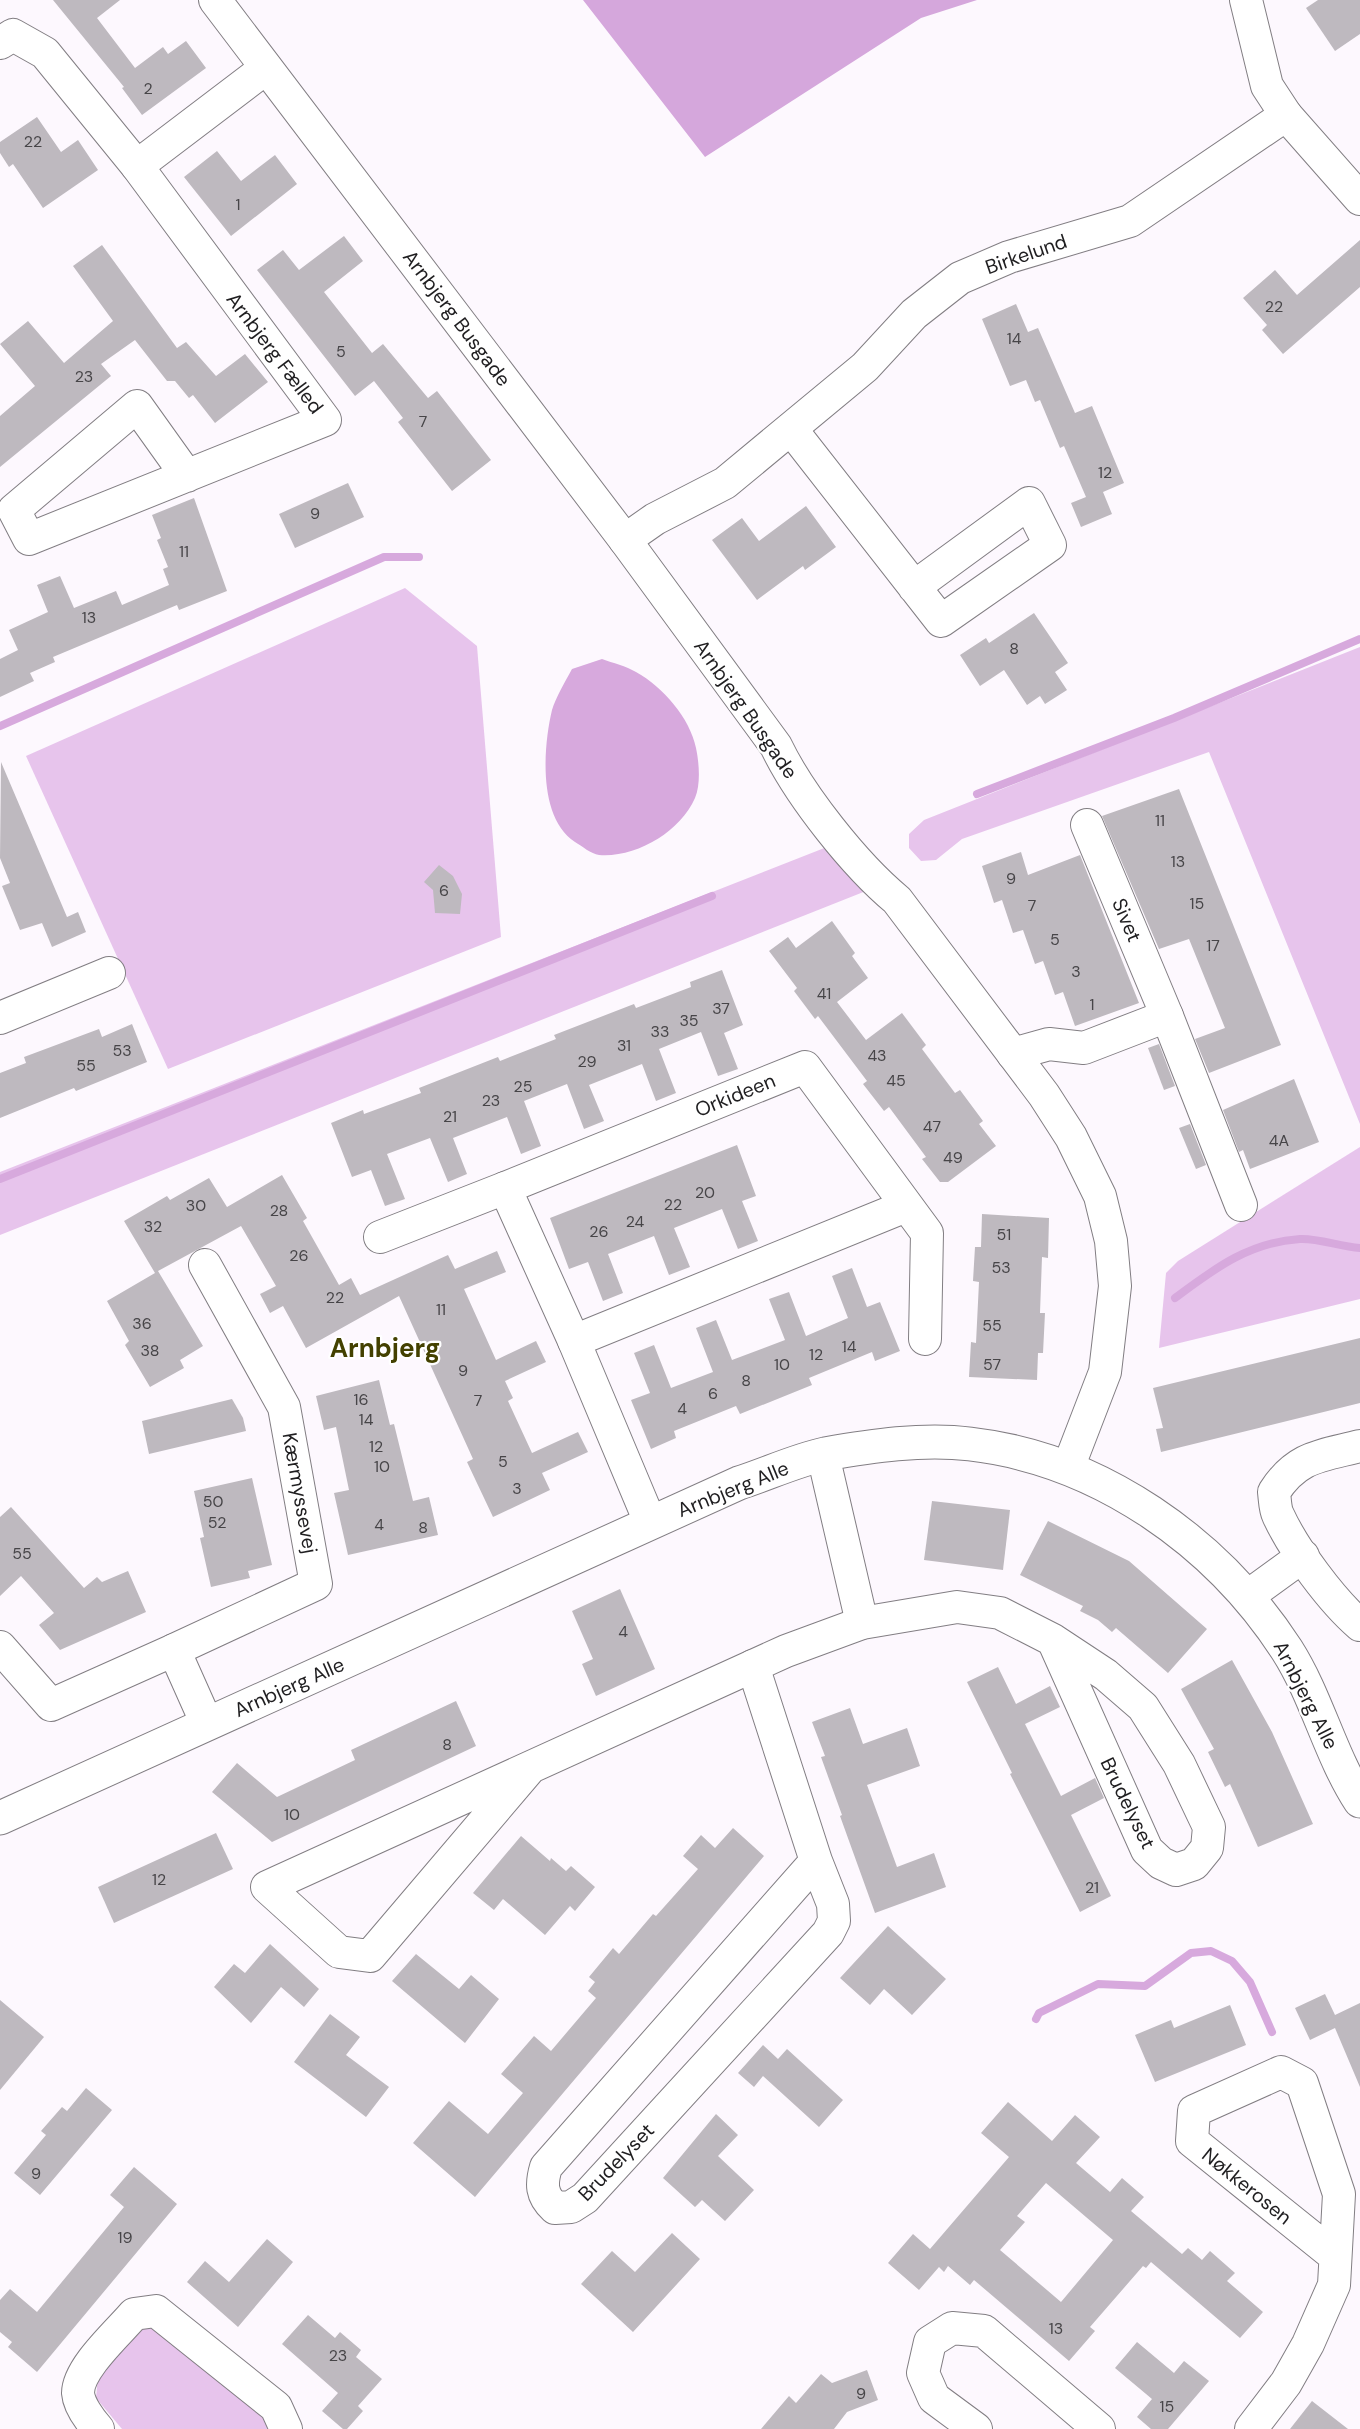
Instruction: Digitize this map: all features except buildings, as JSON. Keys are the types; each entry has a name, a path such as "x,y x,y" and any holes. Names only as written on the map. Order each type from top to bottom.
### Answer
{"street":[{"name":"Arnbjerg Busgade","path":"215,0 625,540 777,746 786,766 830,826 869,877 897,900 1013,1054 1071,1137 1100,1196 1111,1241 1114,1286 1105,1372 1068,1468"},
{"path":"1246,0 1267,86 1286,115 1360,199"},
{"name":"Arnbjerg Fælled","path":"0,43 13,34 45,53 137,166 325,420 187,476 29,540 14,510 137,406 187,476"},
{"path":"137,166 266,68"},
{"name":"Birkelund","path":"625,540 655,519 724,483 865,367 914,314 960,278 1009,257 1130,220 1286,115"},
{"path":"791,429 915,587"},
{"name":"Sivet","path":"1087,825 1167,1016 1241,1205"},
{"path":"0,1018 109,973"},
{"path":"1013,1054 1049,1044 1084,1048 1167,1016"},
{"name":"Orkideen","path":"380,1237 805,1067 927,1233 925,1339"},
{"path":"505,1188 574,1341 650,1522"},
{"path":"574,1341 906,1206"},
{"name":"Kærmyssevej","path":"0,1647 51,1705 316,1584 284,1407 205,1265"},
{"name":"Arnbjerg Alle","path":"0,1818 739,1483 823,1455 889,1444 969,1444 1028,1455 1068,1468 1153,1511 1215,1561 1248,1596 1288,1652 1360,1802"},
{"path":"1360,1446 1310,1458 1286,1473 1274,1492 1277,1514 1303,1556 1341,1609 1360,1625"},
{"path":"823,1455 862,1623"},
{"path":"1248,1596 1303,1556"},
{"name":"Brudelyset","path":"530,1768 370,1956 339,1952 267,1887 753,1666 862,1623 957,1607 1000,1612 1053,1640 1106,1675 1143,1707 1179,1764 1209,1827 1207,1848 1194,1864 1176,1870 1161,1863 1147,1850 1053,1640"},
{"path":"174,1650 207,1724"},
{"name":"Brudelyset","path":"753,1666 816,1861 833,1904 834,1921 828,1933 585,2198 571,2207 555,2208 547,2200 541,2183 546,2167 816,1861"},
{"name":"Nøkkerosen","path":"1251,2429 1286,2383 1308,2344 1334,2285 1339,2194 1302,2083 1281,2072 1194,2111 1192,2141 1335,2256"},
{"path":"89,2425 78,2394 83,2373 134,2314 156,2310 276,2407 286,2429"},
{"path":"976,2429 934,2398 923,2373 930,2342 951,2328 984,2331 1099,2429"}],"shaded area":[{"path":"583,0 977,0 921,18 705,157"},
{"path":"405,588 477,646 501,937 168,1069 26,756"},
{"path":"1360,647 1360,1124 1209,752 962,839 936,860 921,861 909,848 909,834 924,820"},
{"path":"602,659 624,666 646,678 674,704 693,737 699,766 695,798 679,822 668,832 642,847 613,855 593,853 563,831 549,800 546,781 549,726 556,700 572,669"},
{"path":"832,845 866,891 0,1235 0,1172"},
{"path":"1360,1147 1360,1299 1159,1348 1166,1273 1178,1261"},
{"path":"167,2325 267,2410 267,2429 122,2429 96,2398 98,2376 142,2327"}],"waterway":[{"path":"0,726 384,557 419,557"},
{"path":"977,794 1174,718 1360,639"},
{"path":"0,1179 712,896"},
{"path":"1175,1298 1218,1267 1264,1245 1307,1239 1360,1248"},
{"path":"1036,2019 1039,2013 1098,1984 1145,1986 1191,1953 1211,1951 1232,1961 1250,1982 1272,2032"}],"district":[{"name":"Arnbjerg","path":"385,1348"}]}
